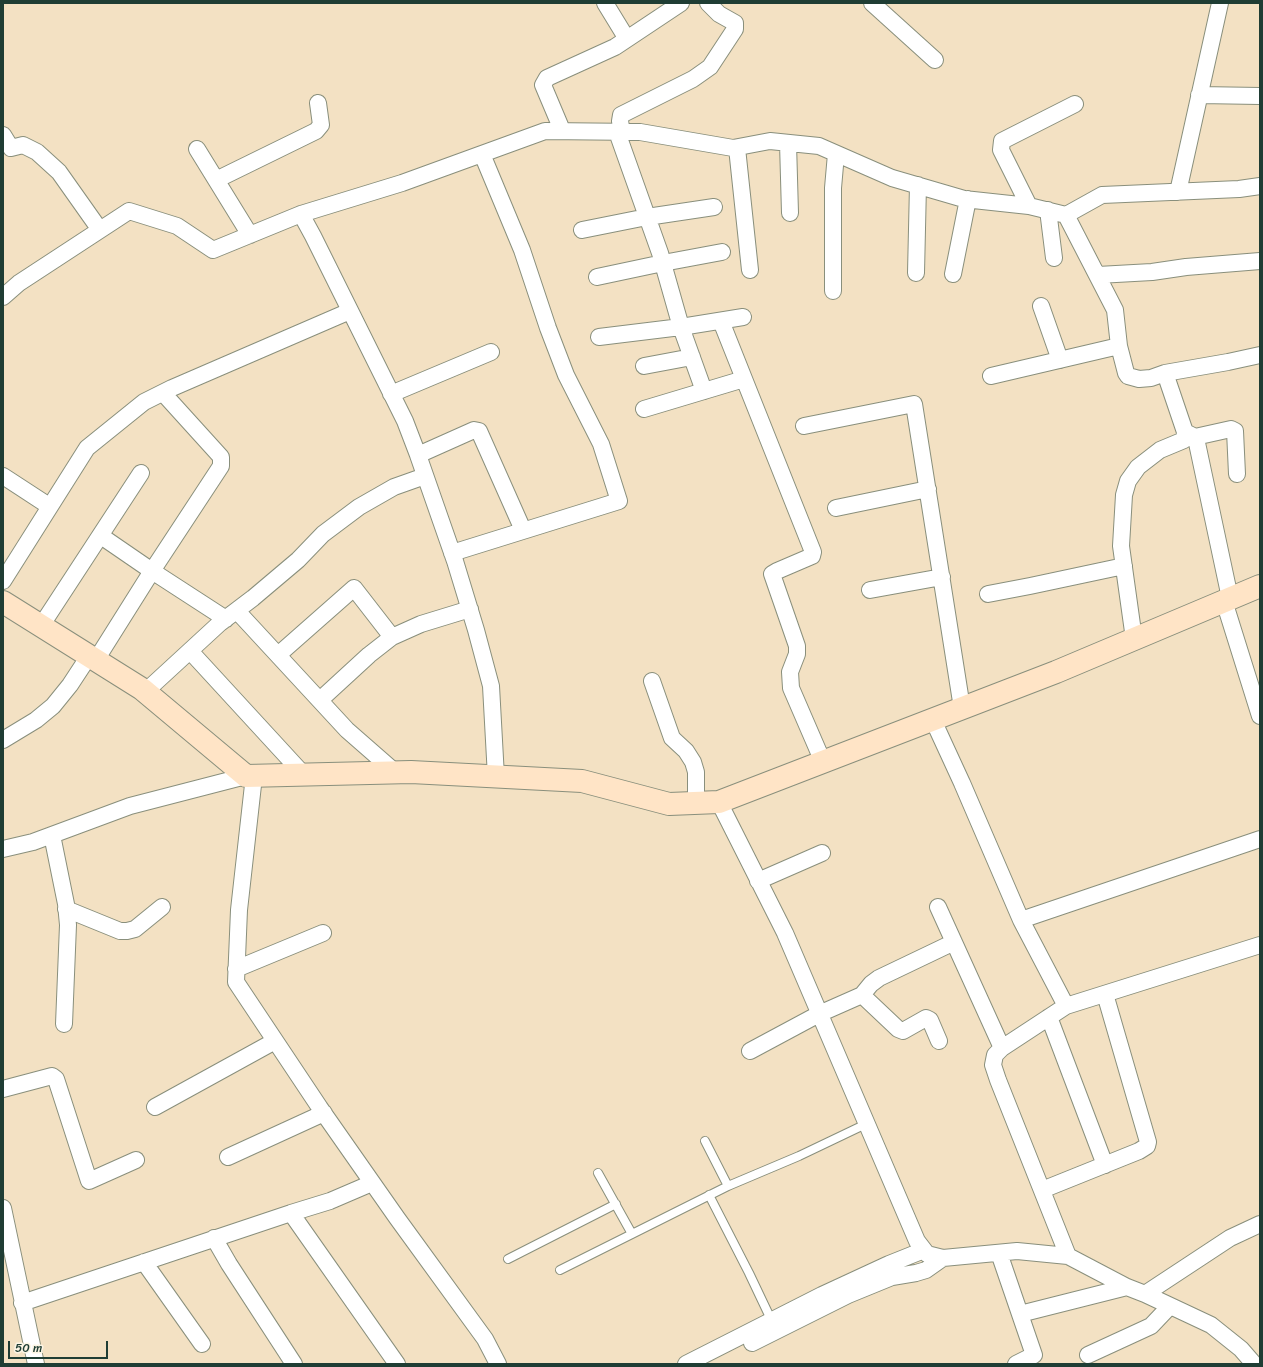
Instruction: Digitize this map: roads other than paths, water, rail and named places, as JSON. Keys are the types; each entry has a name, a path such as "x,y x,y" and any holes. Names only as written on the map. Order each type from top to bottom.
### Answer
{"street":[{"path":"605,3 627,39"},
{"path":"562,130 543,85 547,78 610,50 681,3"},
{"path":"704,390 681,327 663,263 619,132 621,115 693,79 710,67 735,29 735,23 719,14 708,3"},
{"path":"872,3 935,60"},
{"path":"1178,192 1220,3"},
{"path":"1199,95 1260,96"},
{"path":"216,180 316,131 321,125 318,103"},
{"path":"1029,206 1001,150 1002,141 1075,104"},
{"path":"3,297 19,283 129,211 177,226 213,250 301,214 402,183 545,131 640,132 733,148 770,141 820,146 892,178 918,186 968,199 1029,206 1066,215 1102,195 1239,189 1260,186"},
{"path":"3,135 11,148 24,145 37,152 59,172 100,230"},
{"path":"788,143 790,213"},
{"path":"737,148 750,270"},
{"path":"197,149 250,235"},
{"path":"452,553 619,500 601,444 566,375 548,328 522,250 482,154"},
{"path":"833,291 833,188 836,154"},
{"path":"916,273 918,186"},
{"path":"953,274 968,199"},
{"path":"582,230 647,217 714,207"},
{"path":"1048,210 1054,258"},
{"path":"301,214 405,421 426,476 470,609 491,686 496,777"},
{"path":"1066,215 1115,310 1119,346 1128,376 1139,379 1151,378 1165,373 1260,355"},
{"path":"597,277 722,252"},
{"path":"1098,275 1152,272 1260,261"},
{"path":"1041,306 1060,360"},
{"path":"3,581 87,448 144,402 350,311"},
{"path":"599,338 743,317"},
{"path":"721,321 813,552 812,556 777,570 772,574 797,646 797,654 790,672 791,688 823,762"},
{"path":"991,376 1119,346"},
{"path":"391,394 491,352"},
{"path":"644,366 692,357"},
{"path":"1165,373 1190,434 1227,600 1260,716"},
{"path":"644,409 744,379"},
{"path":"3,740 36,720 53,706 92,658 152,571 221,466 221,457 163,393"},
{"path":"804,426 914,404 962,708"},
{"path":"1134,639 1121,546 1124,495 1128,481 1138,467 1160,450 1184,440 1190,434 1232,429 1234,431 1237,474"},
{"path":"418,455 474,430 479,431 523,530"},
{"path":"41,626 141,473"},
{"path":"3,476 49,506"},
{"path":"145,692 231,615 298,560 323,534 359,507 394,487 426,476"},
{"path":"836,508 928,489"},
{"path":"101,536 152,571 231,615 278,654 347,730 395,772"},
{"path":"988,594 1124,566"},
{"path":"870,590 942,576"},
{"path":"3,849 33,842 130,806 250,776 411,772 582,782 669,804 719,802 1056,672 1260,586"},
{"path":"278,654 354,588 392,637"},
{"path":"3,602 145,692 250,776"},
{"path":"320,700 369,655 392,637 421,624 470,609"},
{"path":"190,651 304,775"},
{"path":"652,681 672,738 686,751 693,762 696,772 696,803"},
{"path":"933,720 1021,920 1066,1006"},
{"path":"250,776 239,910 236,982 372,1182 485,1339 498,1364"},
{"path":"719,802 785,933 917,1241 927,1254 943,1258 1017,1251 1068,1256 1127,1287 1211,1325 1241,1349 1254,1364"},
{"path":"52,835 68,925 64,1024"},
{"path":"1021,920 1260,839"},
{"path":"758,881 822,853"},
{"path":"66,908 120,931 127,931 135,929 162,907"},
{"path":"938,907 1002,1048"},
{"path":"236,969 323,933"},
{"path":"750,1051 819,1014 862,994 879,978 948,945"},
{"path":"1068,1256 993,1066 995,1055 1002,1048 1066,1006 1260,945"},
{"path":"862,994 898,1029 903,1031 926,1018 930,1020 939,1041"},
{"path":"1042,1190 1148,1146 1105,994"},
{"path":"1049,1017 1105,1165"},
{"path":"155,1107 276,1041"},
{"path":"3,1089 52,1076 56,1078 89,1181 136,1160"},
{"path":"228,1157 324,1113"},
{"path":"22,1303 214,1238 330,1201 372,1182"},
{"path":"3,1208 36,1364"},
{"path":"291,1213 397,1364"},
{"path":"1145,1294 1230,1238 1260,1224"},
{"path":"214,1238 229,1264 294,1364"},
{"path":"686,1364 772,1320 889,1264 924,1250"},
{"path":"999,1253 1034,1355 1016,1364"},
{"path":"710,1364 848,1294 892,1277 926,1270 943,1258"},
{"path":"144,1262 202,1344"},
{"path":"1020,1314 1127,1287"},
{"path":"1088,1355 1151,1326 1170,1306"}],"lane":[{"path":"560,1270 709,1195 799,1156 866,1124"},
{"path":"705,1141 728,1186"},
{"path":"598,1173 632,1234"},
{"path":"709,1195 772,1320"},
{"path":"508,1259 616,1204"}]}
